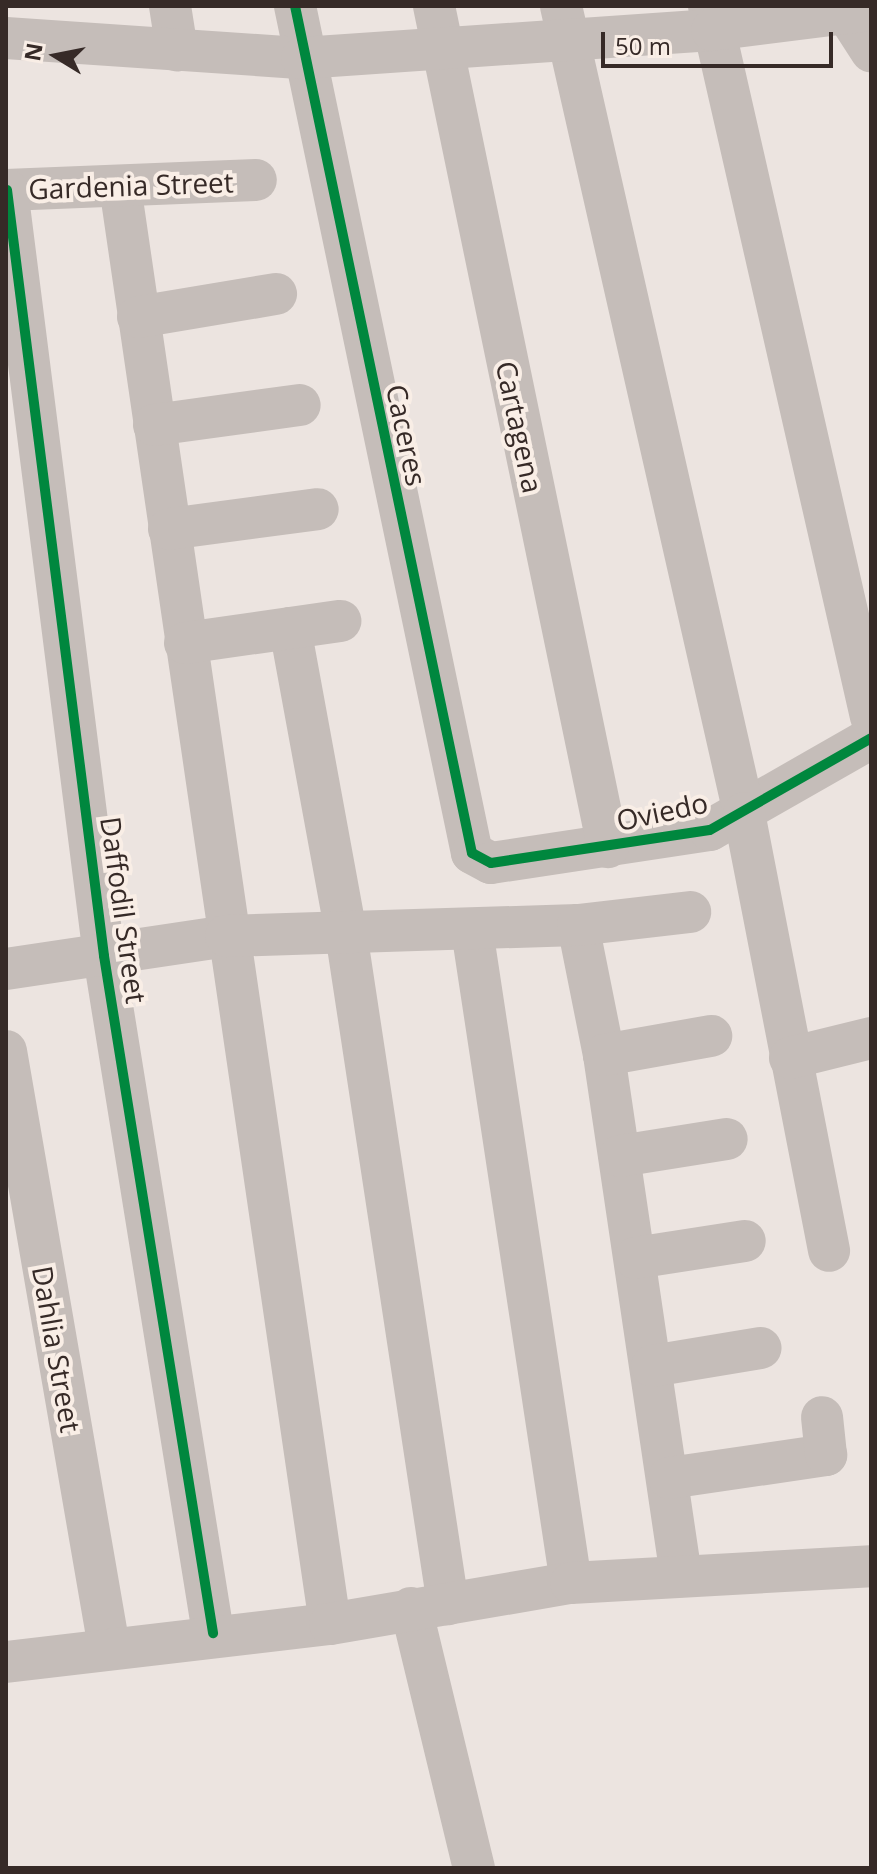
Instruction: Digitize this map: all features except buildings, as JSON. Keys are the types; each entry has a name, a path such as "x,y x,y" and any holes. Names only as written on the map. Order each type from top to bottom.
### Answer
{"street":[{"path":"170,6 177,50"},
{"name":"Caceres","path":"295,6 302,58 472,853 491,863"},
{"path":"29,27 177,50 302,58 437,25 710,18 853,10 871,51"},
{"path":"710,18 871,717"},
{"path":"564,23 744,813 829,1251"},
{"name":"Cartagena","path":"437,25 608,847"},
{"name":"Gardenia Street","path":"6,190 256,180"},
{"path":"120,186 226,936 330,1624"},
{"name":"Daffodil Street","path":"6,190 104,956 213,1633"},
{"path":"138,317 276,294"},
{"path":"154,425 300,405"},
{"path":"169,529 318,509"},
{"path":"185,643 340,621"},
{"path":"290,628 346,933 430,1606 474,1868"},
{"name":"Oviedo","path":"491,863 710,830 871,738"},
{"path":"6,969 226,936 578,925 690,912"},
{"path":"578,925 620,1156 681,1576"},
{"path":"472,930 571,1583"},
{"path":"604,1055 711,1036"},
{"path":"790,1058 871,1038"},
{"name":"Dahlia Street","path":"6,1051 109,1647"},
{"path":"620,1156 727,1139"},
{"path":"635,1258 745,1241"},
{"path":"652,1366 761,1348"},
{"path":"669,1478 826,1455 822,1417"},
{"path":"6,1662 213,1633 330,1624 571,1583 871,1566"}],"cycle path":[{"path":"295,6 472,853 491,863 710,830 871,738"},
{"path":"7,190 104,956 213,1633"}]}
